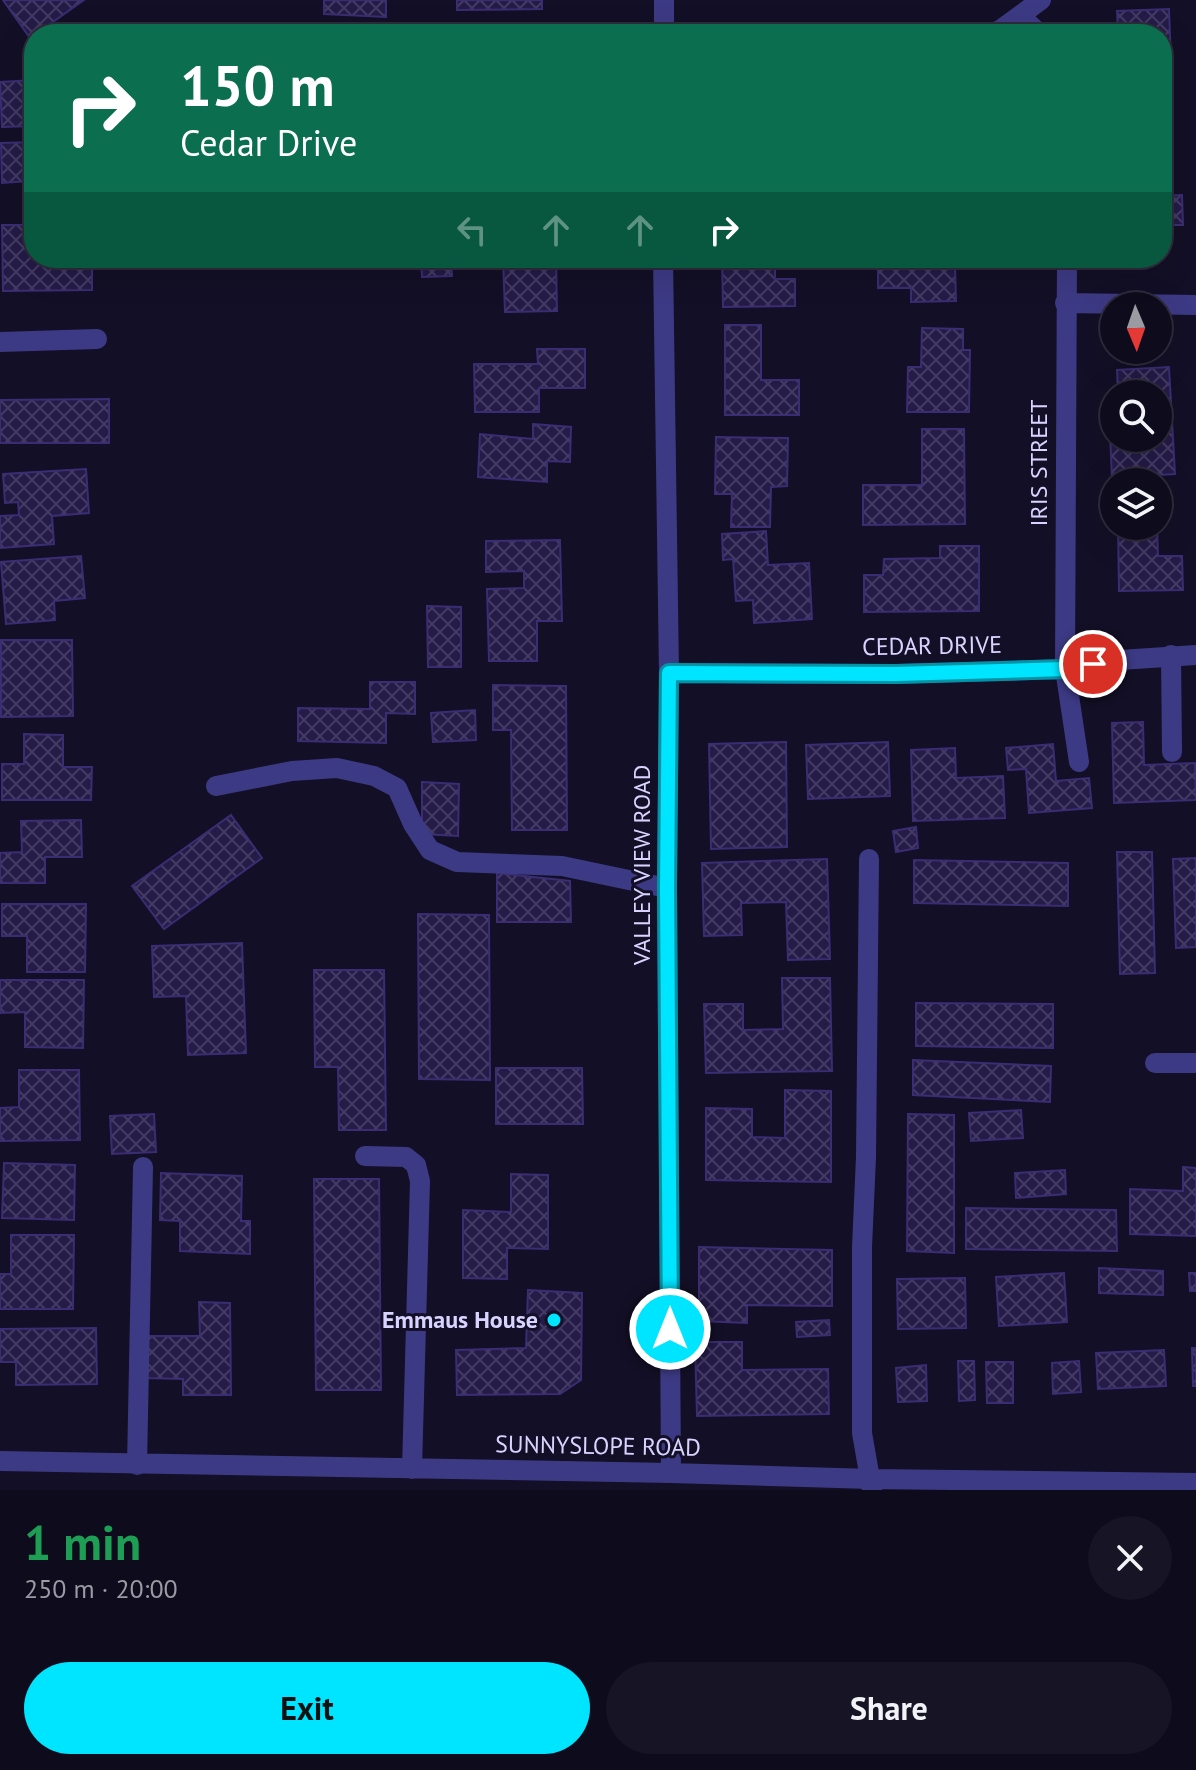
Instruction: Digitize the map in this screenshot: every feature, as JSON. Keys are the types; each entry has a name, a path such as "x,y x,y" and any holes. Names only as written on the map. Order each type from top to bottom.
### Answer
{"street":[{"path":"664,0 664,24"},
{"path":"1007,24 1041,0"},
{"path":"1020,16 1029,24"},
{"name":"VALLEY VIEW ROAD","path":"663,268 669,673 667,888 671,1473"},
{"name":"IRIS STREET","path":"1067,268 1065,669 1079,762"},
{"path":"1065,303 1196,305"},
{"path":"0,342 97,339"},
{"path":"1171,655 1172,752"},
{"name":"CEDAR DRIVE","path":"669,673 896,674 1065,669 1120,660 1196,655"},
{"path":"216,786 292,771 349,770 374,776 397,788 413,824 430,850 457,862 562,866 667,888"},
{"path":"869,859 862,1433 871,1484"},
{"path":"1155,1063 1196,1063"},
{"path":"365,1156 406,1157 416,1165 420,1181 412,1469"},
{"path":"137,1465 143,1167"},
{"name":"SUNNYSLOPE ROAD","path":"0,1461 671,1473 871,1484 1196,1483"}],"building":[{"path":"3,0 84,0 50,24 24,24 24,30"},
{"path":"324,0 386,0 386,17 324,14"},
{"path":"457,0 542,0 542,9 457,10"},
{"path":"1169,9 1170,24 1118,24 1117,11"},
{"path":"24,81 24,126 2,127 0,82"},
{"path":"24,142 24,181 2,183 1,143"},
{"path":"1182,195 1183,225 1172,225 1172,196"},
{"path":"2,225 24,225 24,268 92,268 92,290 3,291"},
{"path":"422,268 452,268 452,276 422,277"},
{"path":"503,268 556,268 557,311 505,312"},
{"path":"722,268 775,268 775,279 795,279 795,306 723,307"},
{"path":"878,268 955,268 956,301 911,302 911,288 878,288"},
{"path":"725,325 761,325 761,380 799,380 799,415 725,415"},
{"path":"922,328 963,329 963,350 970,350 969,412 907,412 908,367 921,367"},
{"path":"537,349 585,349 585,388 539,388 539,412 475,412 474,364 538,364"},
{"path":"1169,367 1170,380 1117,380 1117,370"},
{"path":"109,399 109,443 0,443 0,400"},
{"path":"1172,420 1175,474 1172,474 1172,468 1112,468 1111,452 1172,452"},
{"path":"533,424 571,427 570,462 547,461 547,482 478,477 480,434 533,439"},
{"path":"922,429 964,429 965,524 863,525 863,485 922,485"},
{"path":"716,437 788,438 787,486 771,487 770,527 731,527 732,494 715,494"},
{"path":"86,469 89,513 52,516 54,544 0,548 0,516 19,515 18,502 5,503 3,474"},
{"path":"766,531 768,565 809,563 812,619 754,623 753,600 736,601 733,559 723,560 722,534"},
{"path":"560,540 562,621 537,621 537,661 489,661 487,589 524,588 524,571 486,572 486,541"},
{"path":"1118,540 1157,540 1158,556 1182,556 1183,590 1119,591"},
{"path":"940,546 979,546 979,611 864,612 864,575 883,575 884,559 940,558"},
{"path":"81,556 85,598 54,601 55,620 6,624 1,562"},
{"path":"427,606 461,607 461,667 428,667"},
{"path":"1,640 72,640 73,716 1,717"},
{"path":"370,682 415,682 415,714 386,713 386,743 298,741 298,708 370,709"},
{"path":"493,685 566,686 567,830 512,830 511,730 493,730"},
{"path":"475,710 476,740 433,742 431,713"},
{"path":"1143,722 1144,765 1195,763 1196,800 1114,803 1112,723"},
{"path":"24,734 63,735 63,767 92,767 91,800 2,800 2,764 24,764"},
{"path":"786,742 787,847 711,849 709,744"},
{"path":"888,742 890,796 808,799 806,745"},
{"path":"1053,744 1056,781 1089,778 1092,808 1029,813 1026,769 1008,770 1006,748"},
{"path":"955,748 956,778 1003,776 1005,818 913,821 911,750"},
{"path":"422,782 459,784 458,836 422,834"},
{"path":"231,815 262,858 164,929 132,886"},
{"path":"81,820 82,857 45,857 45,883 0,883 0,853 22,852 21,821"},
{"path":"916,827 918,848 896,852 893,831"},
{"path":"1117,852 1152,852 1155,973 1120,974"},
{"path":"1196,858 1196,947 1176,948 1173,859"},
{"path":"827,859 830,959 788,960 786,902 741,903 742,935 704,936 702,863"},
{"path":"914,860 1068,863 1068,906 914,903"},
{"path":"497,873 570,881 571,922 497,922"},
{"path":"2,904 86,904 85,972 27,972 27,936 2,936"},
{"path":"418,914 489,915 490,1080 419,1079"},
{"path":"242,943 246,1053 188,1055 186,996 154,997 152,946"},
{"path":"314,970 384,970 386,1130 339,1130 338,1067 315,1067"},
{"path":"782,978 830,978 832,1071 706,1073 704,1004 743,1004 743,1030 783,1029"},
{"path":"0,980 84,980 83,1048 25,1047 25,1012 0,1013"},
{"path":"916,1003 1053,1004 1053,1048 916,1046"},
{"path":"913,1060 1051,1066 1050,1102 913,1095"},
{"path":"496,1068 582,1068 583,1124 496,1124"},
{"path":"19,1070 79,1070 80,1140 0,1141 0,1108 19,1107"},
{"path":"785,1090 831,1091 831,1182 706,1180 706,1108 752,1109 752,1137 785,1138"},
{"path":"1021,1110 1023,1138 971,1141 969,1113"},
{"path":"154,1114 156,1152 112,1154 110,1116"},
{"path":"908,1114 954,1115 954,1253 907,1251"},
{"path":"4,1163 75,1165 74,1220 2,1218"},
{"path":"1183,1167 1196,1168 1196,1236 1130,1234 1130,1189 1183,1191"},
{"path":"1065,1170 1066,1194 1016,1198 1015,1173"},
{"path":"161,1173 242,1176 241,1221 250,1221 250,1254 180,1251 180,1221 160,1220"},
{"path":"511,1174 548,1175 548,1249 507,1248 507,1279 463,1278 463,1210 511,1212"},
{"path":"314,1179 379,1179 381,1390 316,1390"},
{"path":"966,1208 1116,1210 1117,1251 966,1249"},
{"path":"11,1235 74,1235 73,1309 0,1309 0,1274 11,1274"},
{"path":"699,1247 832,1250 832,1306 747,1305 747,1323 699,1321"},
{"path":"1099,1268 1163,1271 1163,1295 1099,1293"},
{"path":"1064,1273 1067,1322 999,1326 996,1277"},
{"path":"1189,1273 1196,1273 1196,1291 1190,1291"},
{"path":"965,1278 966,1328 898,1329 897,1279"},
{"name":"Emmaus House","path":"528,1290 582,1293 581,1380 560,1394 457,1395 456,1350 526,1348"},
{"path":"199,1302 230,1303 231,1395 183,1395 183,1379 145,1378 144,1336 200,1336"},
{"path":"829,1320 830,1335 797,1337 796,1322"},
{"path":"96,1328 97,1384 16,1385 16,1362 0,1362 0,1329"},
{"path":"695,1342 742,1342 742,1370 828,1369 829,1414 697,1416"},
{"path":"1192,1348 1196,1348 1196,1386 1193,1386"},
{"path":"1164,1350 1166,1386 1098,1389 1096,1353"},
{"path":"958,1361 974,1361 975,1400 959,1401"},
{"path":"1079,1361 1081,1392 1053,1394 1052,1363"},
{"path":"986,1362 1013,1362 1013,1403 987,1403"},
{"path":"926,1365 927,1401 898,1402 896,1368"}],"place":[{"name":"Emmaus House","path":"554,1320"}],"route":[{"path":"670,1329 669,673 896,674 1065,669 1093,664"}]}
